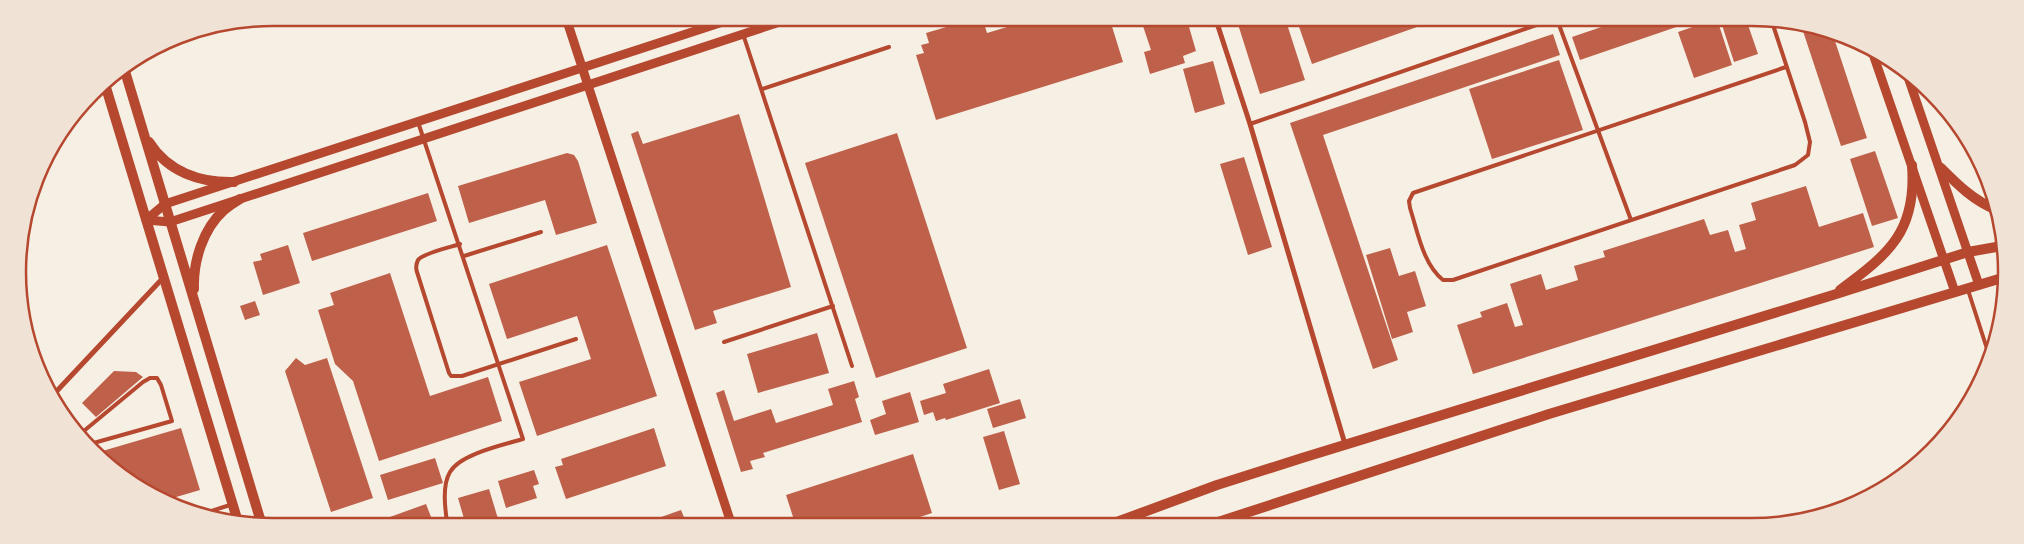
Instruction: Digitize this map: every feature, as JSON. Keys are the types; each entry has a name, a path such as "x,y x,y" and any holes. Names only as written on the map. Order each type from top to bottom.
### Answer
{"main road":[{"path":"126,74 260,517"},
{"path":"107,90 236,515"},
{"path":"144,134 153,149 165,162 181,172 197,179 215,182 234,182"},
{"path":"1833,295 1872,266 1889,249 1902,229 1914,187 1912,165"},
{"path":"1940,168 1960,187 1989,207"},
{"path":"195,302 193,278 203,240 212,224 224,210 240,199"},
{"path":"1128,518 1217,485 1345,444 1968,252 1996,247"},
{"path":"1230,518 1549,414 1998,279"}],"street":[{"path":"569,26 730,518"},
{"path":"146,220 165,204 711,26"},
{"path":"146,220 170,222 768,26"},
{"path":"1218,26 1250,124 1345,444"},
{"path":"1874,59 1955,292"},
{"path":"1911,84 1979,285"},
{"path":"57,391 164,278"}],"lane":[{"path":"1250,124 1533,26"},
{"path":"1560,26 1631,220"},
{"path":"1774,27 1810,142 1808,155 1795,165 1453,280 1443,280 1433,272 1426,257 1410,208 1409,201 1413,193 1786,67"},
{"path":"743,34 852,366"},
{"path":"762,89 889,47"},
{"path":"418,122 464,256 523,439 462,460 450,473 444,499 446,518"},
{"path":"464,256 541,232"},
{"path":"460,244 424,255 418,260 416,266 416,272 449,374 456,377 462,376 576,339"},
{"path":"1967,288 1986,346"},
{"path":"724,342 833,306"},
{"path":"84,431 143,382 150,378 157,378 172,421 95,443"},
{"path":"213,510 233,504"}],"building":[{"path":"950,26 985,26 987,33 1011,26 1112,26 1123,62 936,120 916,55 924,53 921,45 929,43 926,33"},
{"path":"1143,26 1189,26 1196,51 1183,56 1185,63 1150,74 1144,52 1151,50"},
{"path":"1239,26 1288,26 1305,80 1260,94"},
{"path":"1299,26 1420,26 1312,64"},
{"path":"1604,26 1679,26 1580,60 1572,37"},
{"path":"1695,26 1719,26 1732,65 1694,78 1678,32"},
{"path":"1722,26 1748,26 1758,54 1734,62"},
{"path":"1803,32 1835,41 1867,138 1841,146"},
{"path":"1553,34 1560,55 1323,135 1398,360 1373,369 1290,123"},
{"path":"1559,60 1583,130 1492,159 1469,89"},
{"path":"1213,61 1225,104 1195,113 1183,69"},
{"path":"739,114 791,287 713,311 717,323 695,330 631,134 638,131 643,144"},
{"path":"897,133 967,348 876,378 805,163"},
{"path":"1875,151 1898,218 1872,226 1850,159"},
{"path":"567,153 574,155 578,161 597,223 556,235 545,200 469,223 458,186"},
{"path":"1244,157 1272,247 1248,255 1220,164"},
{"path":"1806,186 1819,227 1863,213 1874,247 1473,374 1457,325 1482,317 1480,312 1507,303 1515,327 1523,325 1510,284 1541,274 1546,290 1578,280 1574,266 1605,257 1603,251 1704,219 1710,235 1728,230 1735,252 1746,249 1739,225 1756,220 1751,203"},
{"path":"428,193 437,221 312,261 303,233"},
{"path":"288,245 300,283 263,295 253,262 262,260 260,254"},
{"path":"607,245 657,396 537,436 519,382 591,359 577,316 507,339 489,284"},
{"path":"1390,248 1399,276 1415,271 1426,306 1407,312 1413,332 1392,339 1366,255"},
{"path":"390,273 430,396 488,377 502,421 379,461 353,381 335,364 318,310 334,305 330,293"},
{"path":"255,301 260,315 245,320 240,306"},
{"path":"817,333 829,373 758,393 747,354"},
{"path":"296,358 305,365 327,358 373,498 331,512 285,371"},
{"path":"989,369 1000,403 946,420 945,418 936,421 933,412 924,415 920,401 946,393 943,384"},
{"path":"114,371 136,372 143,377 96,417 82,403"},
{"path":"854,381 859,397 855,399 862,422 763,453 765,457 750,461 753,469 741,472 716,393 724,390 734,421 771,409 776,423 833,405 828,389"},
{"path":"910,392 919,422 875,435 870,420 886,414 882,401"},
{"path":"1020,399 1026,418 993,428 987,409"},
{"path":"181,428 200,490 175,497 135,476 103,451"},
{"path":"654,428 666,466 566,499 555,467 563,465 561,459"},
{"path":"1004,431 1020,484 999,490 983,437"},
{"path":"913,454 932,513 917,518 793,518 786,495"},
{"path":"435,458 443,483 388,500 380,475"},
{"path":"534,470 539,484 533,486 537,498 506,508 498,481"},
{"path":"489,489 498,518 464,518 458,498"},
{"path":"426,504 431,518 387,518"},
{"path":"681,510 684,518 658,518"}]}
